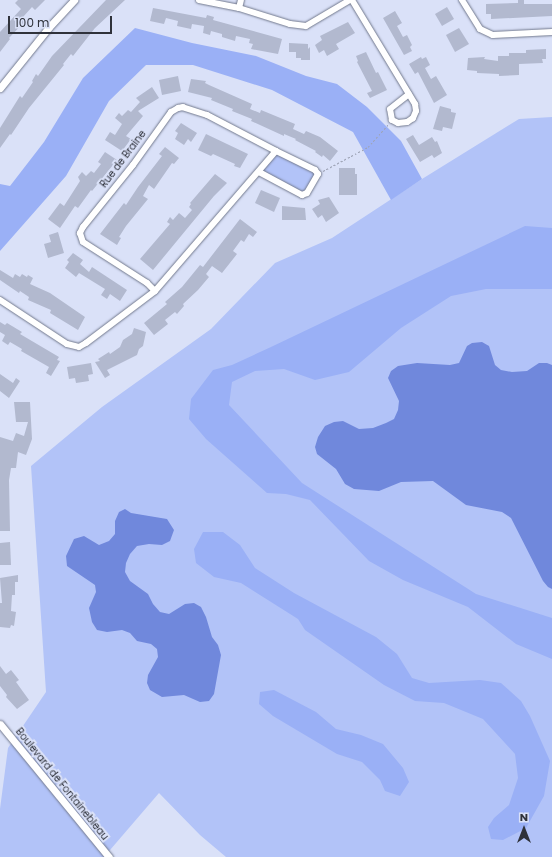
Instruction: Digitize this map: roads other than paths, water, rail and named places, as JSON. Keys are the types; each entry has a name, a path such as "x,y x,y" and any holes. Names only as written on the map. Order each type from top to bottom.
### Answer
{"street":[{"path":"0,88 49,27 74,0"},
{"path":"199,0 217,2 290,24 306,26 351,0 409,94 415,104 416,110 413,118 398,123 392,120 390,109 409,94"},
{"path":"238,8 241,0"},
{"path":"462,0 480,29 493,35 552,32"},
{"name":"Rue de Braine","path":"155,291 146,283 83,242 80,233 83,227 133,165 171,112 183,107 196,111 315,170 318,174 307,193 302,195 259,172"},
{"path":"0,300 68,344 79,347 86,344 155,291 276,151"},
{"name":"Boulevard de Fontainebleau","path":"0,724 109,857"}]}
